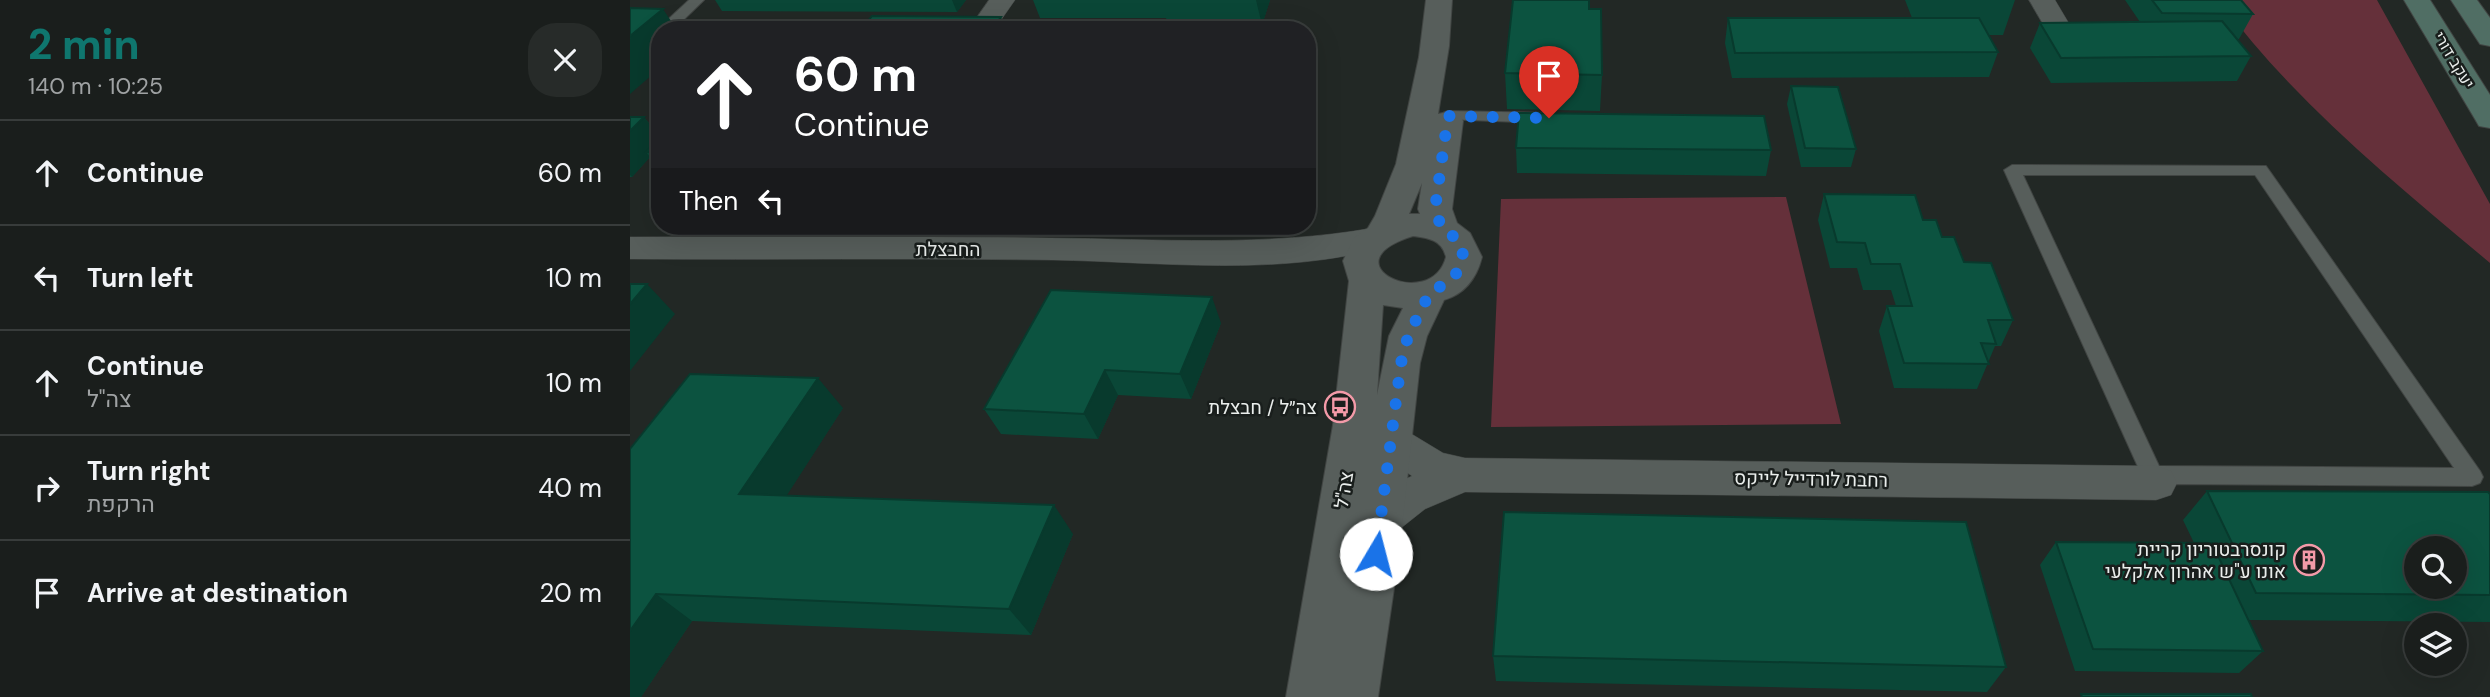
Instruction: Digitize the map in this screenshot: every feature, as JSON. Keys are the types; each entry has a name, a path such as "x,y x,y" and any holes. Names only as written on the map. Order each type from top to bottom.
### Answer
{"main road":[{"name":"יעקב דורי","path":"2417,0 2490,119"},
{"path":"2463,0 2490,38"}],"street":[{"path":"987,21 1002,0"},
{"path":"1364,278 1361,255 1398,207 1416,156 1438,29 1439,0"},
{"path":"1442,229 1435,209 1466,0"},
{"path":"2042,0 2067,42"},
{"path":"630,27 651,27"},
{"path":"1412,225 1442,229 1451,234 1463,248 1462,265 1451,281 1415,296 1393,295 1374,288 1364,278 1330,263 1266,253 1311,250 1378,236 1412,225"},
{"name":"החבצלת","path":"630,248 1054,249 1266,253"},
{"name":"צה\"ל","path":"1311,697 1354,425 1364,278"},
{"name":"צה\"ל","path":"1353,697 1381,519 1401,363 1408,336 1430,292"},
{"name":"רחבת לורדייל לייקס","path":"1391,441 1433,468 1465,475 2154,479"},
{"name":"רחבת לורדייל לייקס","path":"1381,519 1404,498 1428,485 1465,475"}],"lane":[{"path":"674,21 697,0"},
{"path":"1448,116 1556,118"},
{"path":"2012,170 2260,170 2472,477 2154,479 2012,170"}],"shaded area":[{"path":"2219,0 2377,0 2490,204 2490,263 2312,107 2279,73"},
{"path":"1786,197 1841,424 1491,427 1501,199"}],"building":[{"path":"1513,0 1589,0 1589,9 1601,9 1602,75 1505,73"},
{"path":"2152,0 2241,0 2253,14 2162,13"},
{"path":"630,8 663,9 630,36"},
{"path":"872,16 1001,17 998,21 868,21"},
{"path":"1728,18 1979,18 1998,52 1735,53"},
{"path":"2222,21 2251,56 2061,58 2040,23"},
{"path":"1791,86 1838,87 1856,149 1805,148"},
{"path":"1519,113 1764,116 1771,150 1516,148"},
{"path":"630,117 644,117 630,131"},
{"path":"1824,194 1915,195 1923,220 1936,220 1942,237 1954,237 1964,262 1991,263 2013,320 1988,320 1996,344 1981,343 1989,364 1904,363 1887,306 1912,306 1900,264 1871,264 1865,243 1837,242"},
{"path":"630,284 647,284 630,304"},
{"path":"1051,290 1212,297 1180,374 1105,370 1084,414 984,409"},
{"path":"690,374 818,378 739,494 1054,505 1009,609 656,594 630,631 630,449"},
{"path":"2207,491 2488,492 2490,595 2467,595 2467,536 2404,536 2404,594 2256,593"},
{"path":"1504,512 1966,522 2006,667 1493,656"},
{"path":"2056,542 2212,543 2263,651 2093,649"},
{"path":"2081,694 2251,694 2252,697 2082,697"}],"place":[{"name":"צה״ל / חבצלת","path":"1340,407"},
{"name":"קונסרבטוריון קריית אונו ע\"ש אהרון אלקלעי","path":"2309,560"}],"route":[{"path":"1376,554 1401,363 1408,336 1430,292 1442,288 1458,274 1464,257 1463,248 1458,241 1442,229 1435,209 1448,116 1549,118"}]}
